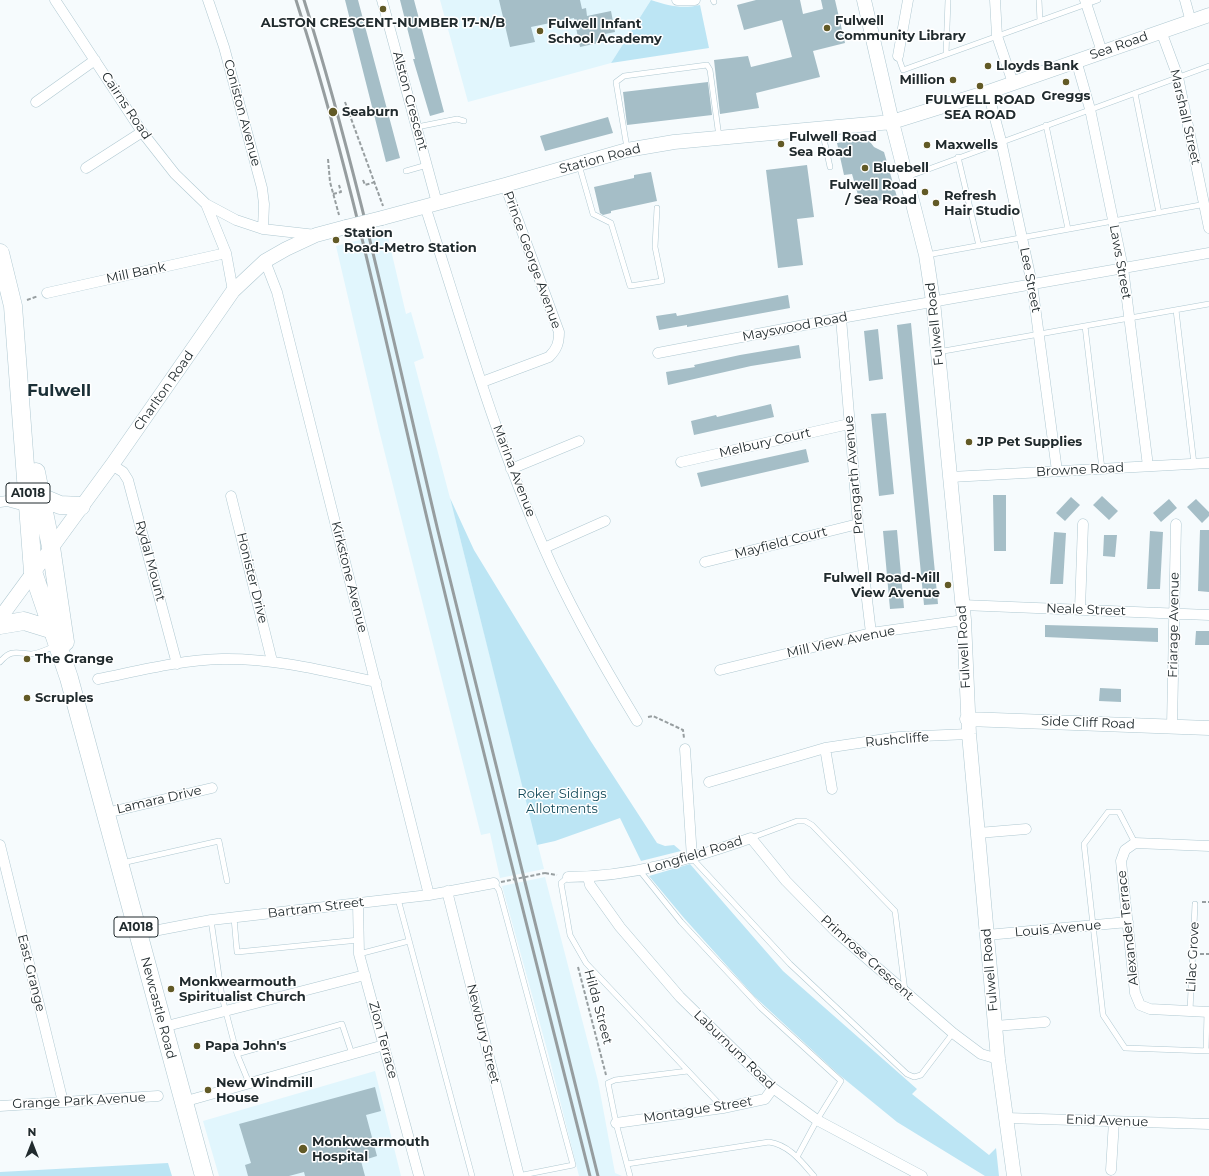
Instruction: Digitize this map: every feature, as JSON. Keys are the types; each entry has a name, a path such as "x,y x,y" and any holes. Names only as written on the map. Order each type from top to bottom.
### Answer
{"highway":[{"name":"A1018","path":"0,253 13,306 23,415 35,502 33,572"},
{"name":"A1018","path":"35,502 51,547"},
{"path":"35,502 81,506"},
{"name":"Newcastle Road","path":"51,547 69,678"},
{"name":"Newcastle Road","path":"33,572 69,678 204,1176"},
{"path":"0,625 24,621 56,638"}],"street":[{"name":"Cairns Road","path":"55,0 142,132 174,174 206,204 236,220 263,229 316,235"},
{"name":"Coniston Avenue","path":"208,0 224,47 262,188 264,204 263,229"},
{"name":"Alston Crescent","path":"382,0 418,127 427,165 431,205"},
{"path":"677,0 695,0"},
{"name":"Fulwell Road","path":"864,0 892,122 926,255 933,302 964,620 967,718 998,1059 1014,1176"},
{"path":"898,56 908,0"},
{"path":"995,0 996,36 1013,83"},
{"path":"1185,0 1191,22"},
{"path":"1085,2 1102,52"},
{"name":"Sea Road","path":"892,122 988,92 1076,60 1209,15"},
{"name":"Marshall Street","path":"1161,31 1178,78 1207,204 1209,228"},
{"path":"36,102 95,60"},
{"name":"Laws Street","path":"1076,60 1090,109 1123,268 1148,466"},
{"name":"Lee Street","path":"988,92 1001,141 1032,284 1057,471"},
{"name":"Station Road","path":"316,235 505,185 627,150 674,142 822,130 892,122"},
{"path":"86,168 142,132"},
{"name":"Prince George Avenue","path":"482,382 548,357 559,343 559,332 505,185"},
{"name":"Cairns Road","path":"206,204 226,253 233,292"},
{"name":"Marina Avenue","path":"431,205 482,382 511,469 544,548 587,634 637,721"},
{"name":"Charlton Road","path":"0,618 112,465 233,292 264,261 316,235"},
{"name":"Mill Bank","path":"47,293 226,253"},
{"name":"Mayswood Road","path":"658,353 841,318 1209,253"},
{"name":"Kirkstone Avenue","path":"264,261 277,292 429,895"},
{"name":"Prengarth Avenue","path":"841,318 858,524 871,633"},
{"name":"Melbury Court","path":"680,462 850,424"},
{"path":"511,469 579,441"},
{"name":"Browne Road","path":"951,477 1209,463"},
{"name":"Rydal Mount","path":"112,465 123,472 128,480 177,664"},
{"name":"Honister Drive","path":"232,496 272,661"},
{"path":"0,502 35,502"},
{"path":"544,548 605,521"},
{"name":"Mayfield Court","path":"705,562 858,524"},
{"path":"1080,609 1083,524"},
{"name":"Friarage Avenue","path":"1172,726 1176,524"},
{"name":"Neale Street","path":"962,605 1209,615"},
{"name":"Mill View Avenue","path":"720,670 871,633 964,620"},
{"path":"98,679 177,664 221,659 272,661 376,682"},
{"name":"Side Cliff Road","path":"967,718 1209,728"},
{"name":"Rushcliffe","path":"709,782 825,748 899,738 969,734"},
{"path":"825,748 832,789"},
{"path":"685,749 680,762 692,858"},
{"name":"Lamara Drive","path":"106,813 212,788"},
{"path":"978,833 1026,829"},
{"name":"Longfield Road","path":"568,877 588,877 640,871 692,858 751,838"},
{"name":"Primrose Crescent","path":"751,838 786,881 830,925 953,1033 981,1054 998,1059"},
{"path":"1135,843 1209,846"},
{"name":"Alexander Terrace","path":"1135,843 1125,850 1121,861 1135,994 1140,1005 1150,1009 1190,1011"},
{"name":"East Grange","path":"0,844 63,1102"},
{"name":"Laburnum Road","path":"588,877 590,885 620,927 680,997 773,1088 817,1120 922,1176"},
{"name":"Bartram Street","path":"138,934 211,920 429,895 497,883"},
{"name":"Newbury Street","path":"448,891 518,1176"},
{"name":"Zion Terrace","path":"358,903 359,954 419,1176"},
{"name":"Louis Avenue","path":"987,935 1128,922"},
{"path":"163,1027 365,975"},
{"path":"1190,1011 1208,1012"},
{"path":"995,1026 1045,1022"},
{"path":"183,1102 384,1045"},
{"name":"Montague Street","path":"616,1123 722,1108 765,1099 773,1088"},
{"name":"Grange Park Avenue","path":"0,1106 158,1096"},
{"name":"Enid Avenue","path":"1006,1118 1209,1124"},
{"path":"1112,1170 1114,1121"}],"lane":[{"path":"946,54 948,0"},
{"path":"1039,0 1040,21"},
{"path":"898,56 903,70 1040,21 1085,2 1098,0"},
{"path":"627,150 616,82 624,76 692,67 707,66 710,70 719,138"},
{"path":"907,177 1001,141 1209,66"},
{"path":"1135,93 1159,213"},
{"path":"418,127 457,119 464,121"},
{"path":"1046,125 1068,229"},
{"path":"822,130 830,167"},
{"path":"958,157 979,246"},
{"path":"579,164 593,214 611,223 630,286 662,281 655,247 657,208"},
{"path":"406,171 427,165"},
{"path":"926,255 1207,204"},
{"path":"938,352 1209,304"},
{"path":"1176,310 1194,464"},
{"path":"1085,326 1102,469"},
{"path":"0,662 6,655 15,652 32,654 56,638"},
{"path":"1135,843 1119,812 1108,812 1084,844 1103,1015 1125,1048 1208,1051 1208,1012"},
{"path":"751,838 797,821 805,821 812,825 895,911 905,992"},
{"path":"119,864 219,841 227,881"},
{"path":"692,858 790,964 908,1074 914,1077 921,1075 953,1033"},
{"path":"640,871 681,922 761,1008 841,1081 817,1120 797,1157"},
{"path":"568,877 561,883 570,935 586,963 722,1108"},
{"path":"497,883 573,1164 518,1176"},
{"path":"398,899 472,1176"},
{"name":"Lilac Grove","path":"1190,1011 1195,904"},
{"path":"234,918 237,952 358,940"},
{"path":"211,920 222,997 227,1011 237,1054 249,1083"},
{"path":"359,954 409,941"},
{"path":"237,1054 342,1024 352,1054"},
{"path":"630,1176 616,1123 608,1083 615,1080 688,1071"},
{"path":"627,1164 769,1142 780,1144 797,1157 814,1176"}],"path":[{"path":"345,102 375,182 384,217"},
{"path":"328,159 333,194 344,227"},
{"path":"363,180 365,185 375,182"},
{"path":"333,194 341,192 339,185"},
{"path":"13,306 47,293"},
{"path":"637,721 654,716 683,730 685,749"},
{"path":"497,883 545,873"},
{"name":"Hilda Street","path":"578,965 608,1083"}],"shaded area":[{"name":"Fulwell Infant School Academy","path":"440,0 651,0 611,63 468,102"},
{"path":"387,233 406,314 411,312 424,358 414,362 544,869 500,878 490,833 481,835 379,430 336,246"},
{"path":"545,877 598,1081 615,1173 622,1176 579,1176 548,1053 502,886"},
{"name":"Monkwearmouth Hospital","path":"375,1071 401,1176 219,1176 203,1121"}],"green space":[{"path":"651,0 676,6 687,7 700,5 709,48 611,63"},
{"name":"Roker Sidings Allotments","path":"450,498 474,550 590,740 657,843 665,846 674,845 681,851 641,861 620,818 555,841 537,845"},
{"path":"690,864 783,971 917,1089 912,1094 989,1155 996,1148 999,1176 985,1176 897,1122 837,1073 754,996 684,918 649,876"},
{"path":"168,1163 172,1176 0,1176 0,1172"}],"building":[{"path":"345,0 358,0 400,158 386,162"},
{"path":"400,0 414,0 444,112 430,116 413,59 415,59"},
{"path":"499,0 580,0 582,9 586,8 587,16 611,11 615,32 605,34 607,41 580,47 574,18 531,27 535,42 510,47"},
{"path":"756,0 800,0 803,14 823,9 821,0 835,0 845,43 813,51 820,77 756,93 759,108 720,114 714,60 748,56 751,67 792,57 782,20 744,30 737,5"},
{"path":"708,82 712,115 627,125 623,92"},
{"path":"608,117 613,133 545,151 540,136"},
{"name":"Bluebell","path":"867,138 874,147 884,152 897,197 864,204 860,202 852,174 844,175 837,143"},
{"path":"807,165 814,217 797,219 803,265 778,268 766,170"},
{"path":"651,172 657,201 611,211 611,213 603,215 600,213 594,187 634,178 634,175"},
{"path":"788,295 790,308 687,327 687,325 659,330 656,316 676,313 677,316"},
{"path":"911,323 938,604 924,605 897,325"},
{"path":"878,329 883,379 869,381 864,331"},
{"path":"799,345 801,358 751,366 668,385 666,372 695,367 694,365 740,355"},
{"path":"771,404 774,417 694,435 691,421 716,415 717,417"},
{"path":"886,413 894,494 879,496 871,414"},
{"path":"806,449 809,462 701,487 697,473"},
{"path":"993,495 1006,495 1006,551 994,551"},
{"path":"1102,496 1118,511 1109,520 1093,505"},
{"path":"1071,497 1080,505 1065,521 1056,513"},
{"path":"1169,499 1177,508 1161,522 1153,513"},
{"path":"1196,499 1209,512 1209,516 1202,523 1187,507"},
{"path":"897,530 904,608 890,609 883,531"},
{"path":"1200,530 1209,530 1209,592 1198,591"},
{"path":"1150,531 1163,532 1160,589 1147,589"},
{"path":"1054,532 1066,533 1063,584 1050,584"},
{"path":"1104,535 1117,535 1115,557 1103,556"},
{"path":"1045,625 1158,628 1158,642 1045,637"},
{"path":"1196,631 1209,631 1209,645 1195,645"},
{"path":"1100,688 1121,689 1121,702 1099,701"},
{"name":"Monkwearmouth Hospital","path":"375,1087 381,1111 366,1115 377,1156 361,1161 365,1176 305,1176 304,1172 289,1176 248,1176 245,1165 251,1163 239,1124"}],"railway":[{"path":"296,0 335,131 352,198 469,693 590,1176"},
{"path":"304,0 342,132 376,265 438,531 598,1176"}],"place":[{"name":"ALSTON CRESCENT-NUMBER 17-N/B","path":"383,9"},
{"name":"Fulwell Community Library","path":"827,28"},
{"name":"Fulwell Infant School Academy","path":"540,31"},
{"name":"Lloyds Bank","path":"988,66"},
{"name":"Million","path":"953,80"},
{"name":"Greggs","path":"1066,82"},
{"name":"FULWELL ROAD SEA ROAD","path":"980,86"},
{"name":"Seaburn","path":"333,112"},
{"name":"Fulwell Road Sea Road","path":"781,144"},
{"name":"Maxwells","path":"927,145"},
{"name":"Bluebell","path":"865,168"},
{"name":"Fulwell Road / Sea Road","path":"925,192"},
{"name":"Refresh Hair Studio","path":"936,203"},
{"name":"Station Road-Metro Station","path":"336,240"},
{"name":"JP Pet Supplies","path":"969,442"},
{"name":"Fulwell Road-Mill View Avenue","path":"948,585"},
{"name":"The Grange","path":"27,659"},
{"name":"Scruples","path":"27,698"},
{"name":"Monkwearmouth Spiritualist Church","path":"171,989"},
{"name":"Papa John's","path":"197,1046"},
{"name":"New Windmill House","path":"208,1090"},
{"name":"Monkwearmouth Hospital","path":"303,1149"}],"district":[{"name":"Fulwell","path":"59,391"}]}
